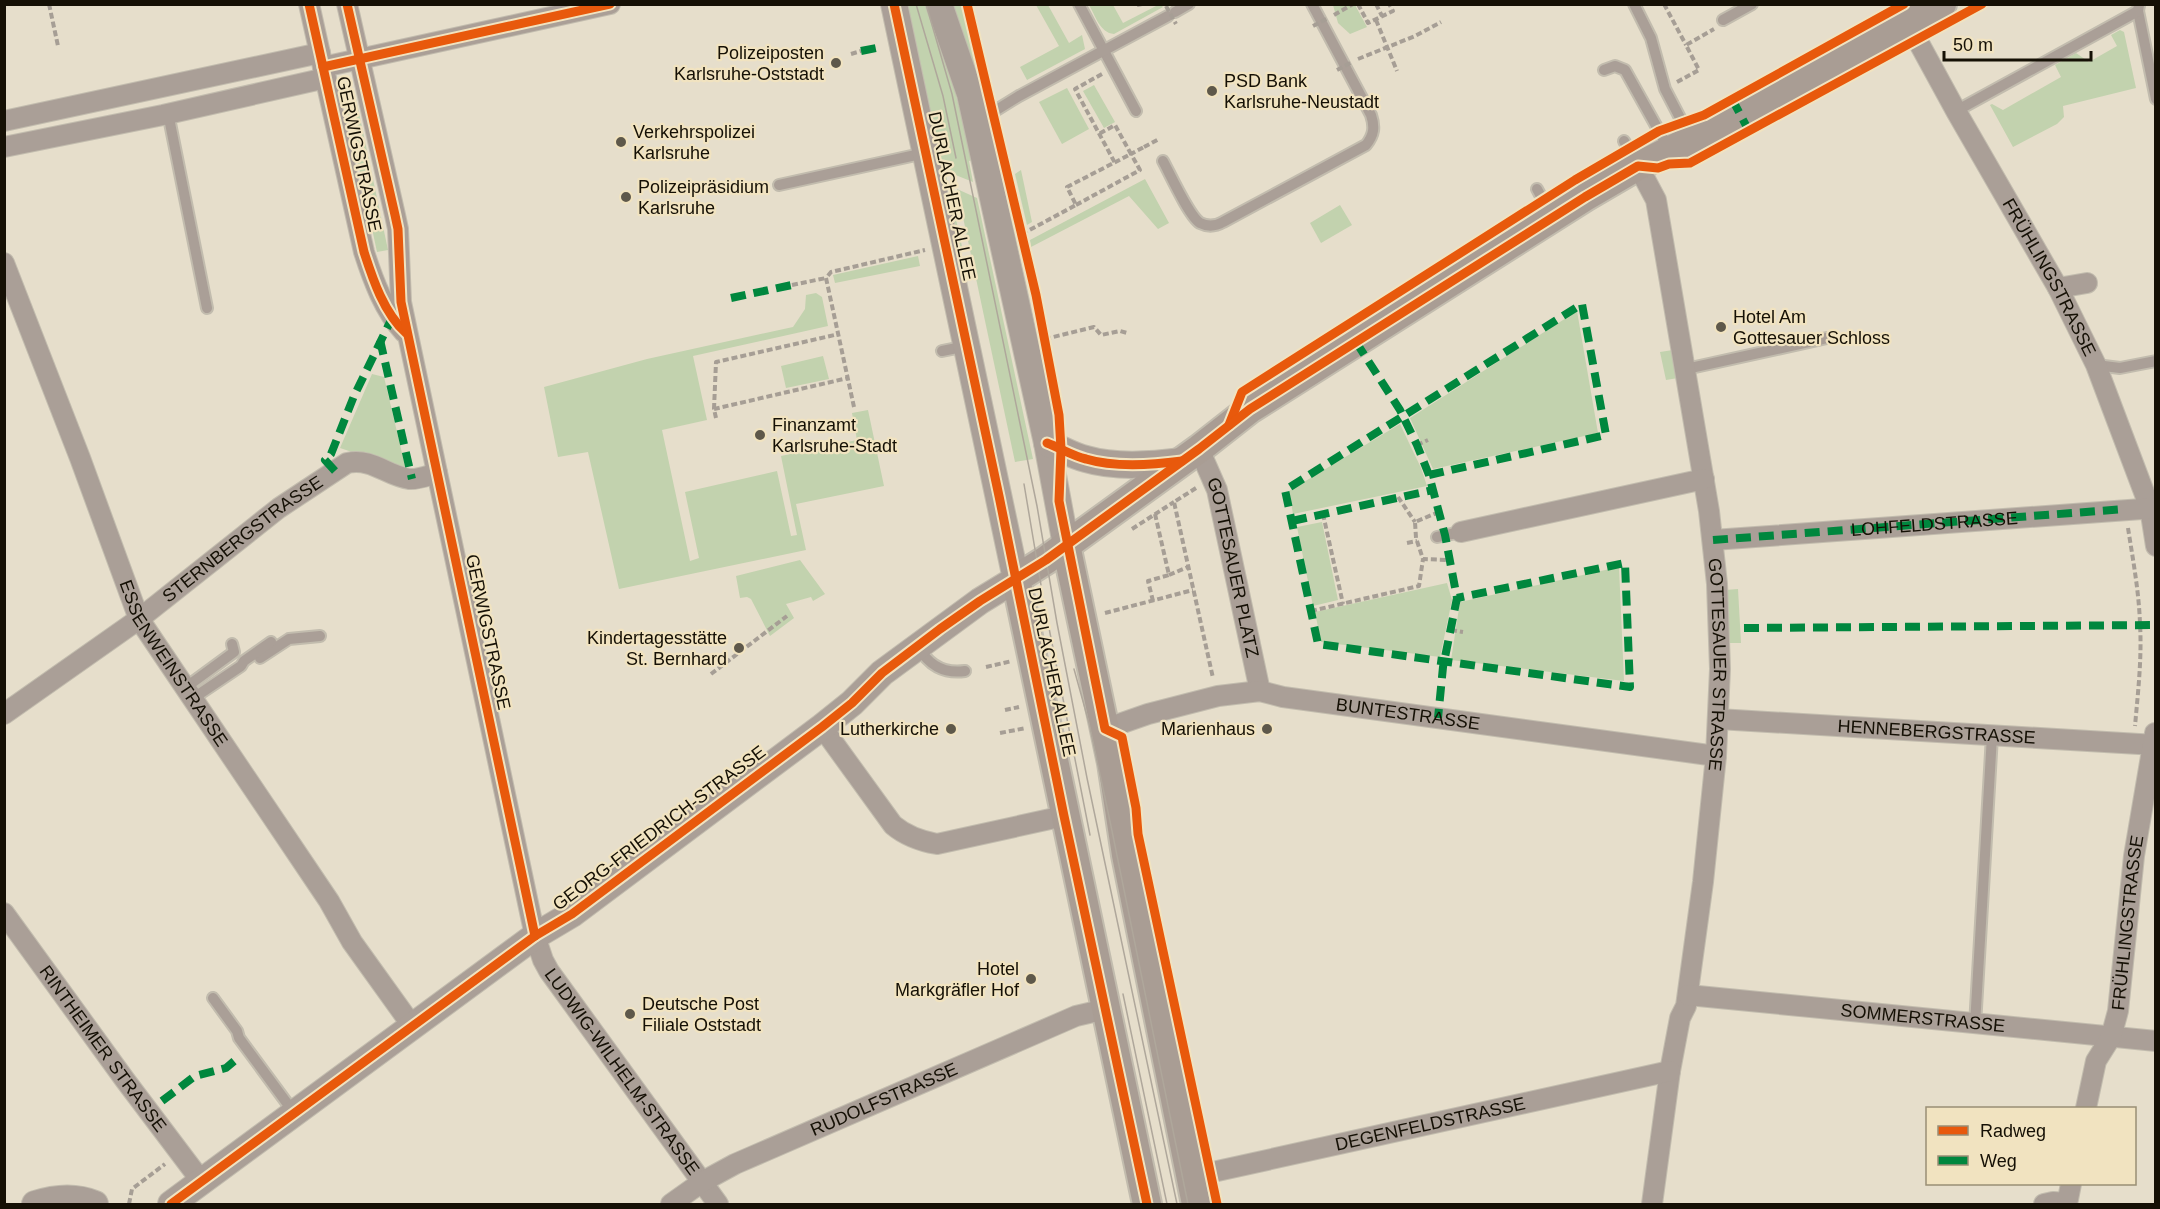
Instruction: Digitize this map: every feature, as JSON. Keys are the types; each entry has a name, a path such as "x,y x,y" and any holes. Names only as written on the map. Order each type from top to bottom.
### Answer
{"main road":[{"path":"1016,579 1190,455 1250,409 1553,218 1638,166 1681,146 1904,14 1942,4"},
{"path":"1066,545 1105,729 1126,855 1196,1204"},
{"name":"DURLACHER ALLEE","path":"1016,579 1147,1204"}],"street":[{"name":"GERWIGSTRASSE","path":"309,4 364,252 392,318 408,335"},
{"name":"GERWIGSTRASSE","path":"347,4 397,222 399,283 408,335 535,936"},
{"path":"4,121 158,88 358,60 610,4"},
{"name":"DURLACHER ALLEE","path":"894,4 1016,579"},
{"path":"939,4 964,75 977,122 1047,443 1066,545"},
{"name":"FRÜHLINGSTRASSE","path":"1904,14 1956,111 2058,288 2096,366 2153,508 2156,546"},
{"path":"4,147 166,114 323,66"},
{"path":"158,88 166,114"},
{"name":"GOTTESAUER STRASSE","path":"1638,166 1656,200 1704,479 1713,540 1720,669 1716,756 1703,882 1688,995 1680,1018 1670,1071 1652,1204"},
{"name":"ESSENWEINSTRASSE","path":"4,263 84,468 139,619 329,901 352,942 413,1028"},
{"path":"2058,288 2088,283"},
{"path":"1047,443 1085,459 1121,464 1190,455"},
{"name":"GOTTESAUER PLATZ","path":"1190,455 1212,477 1218,490 1260,691"},
{"name":"STERNBERGSTRASSE","path":"4,714 139,619 279,508 346,463 358,461 375,465 398,476 412,479 437,473"},
{"path":"1461,532 1704,479"},
{"name":"LOHFELDSTRASSE","path":"1713,540 2153,508"},
{"name":"GEORG-FRIEDRICH-STRASSE","path":"171,1204 535,936 572,914 822,727 852,703 882,673 980,600 1016,579"},
{"name":"BUNTESTRASSE","path":"1105,729 1148,714 1218,696 1260,691 1283,697 1716,756"},
{"name":"HENNEBERGSTRASSE","path":"1718,719 2133,745 2155,741"},
{"path":"822,727 893,825 916,839 937,844 1064,816"},
{"name":"FRÜHLINGSTRASSE","path":"2086,1107 2096,1061 2111,1037 2118,1011 2134,856 2155,741"},
{"name":"RINTHEIMER STRASSE","path":"4,913 202,1182"},
{"name":"LUDWIG-WILHELM-STRASSE","path":"535,936 549,971 718,1204"},
{"name":"SOMMERSTRASSE","path":"1688,995 2156,1041"},
{"name":"RUDOLFSTRASSE","path":"672,1204 702,1182 735,1164 1076,1016 1106,1009"},
{"name":"DEGENFELDSTRASSE","path":"1190,1177 1670,1071"},
{"path":"2044,1204 2068,1197"},
{"path":"35,1204 66,1199 95,1204"}],"lane":[{"path":"1079,4 1136,111"},
{"path":"977,122 1189,4"},
{"path":"1163,160 1192,215 1200,223 1212,226 1366,145 1374,131 1371,115 1312,4"},
{"path":"1634,4 1652,38 1681,146"},
{"path":"1723,20 1752,4"},
{"path":"1956,111 2138,8 2156,99"},
{"path":"1604,70 1615,66 1625,70 1681,146"},
{"path":"166,114 207,308"},
{"path":"1624,141 1638,166"},
{"path":"779,185 926,152"},
{"path":"1537,189 1553,218"},
{"path":"1686,369 1827,338"},
{"path":"942,351 967,346"},
{"path":"2096,366 2120,368 2156,361"},
{"path":"1437,537 1461,532"},
{"path":"188,693 241,666 255,662 289,639 320,636"},
{"path":"241,666 244,661 271,642"},
{"path":"188,693 234,652 232,644"},
{"path":"918,646 930,662 939,668 954,672 965,671"},
{"path":"1975,1025 1984,968 1992,736"},
{"path":"213,999 239,1027 239,1038 296,1114"}],"path":[{"path":"49,4 58,46"},
{"path":"1314,26 1353,4"},
{"path":"1358,4 1368,23 1393,11 1389,4"},
{"path":"1376,4 1382,16"},
{"path":"1664,4 1699,70 1665,89"},
{"path":"1376,20 1397,71"},
{"path":"1338,70 1441,22"},
{"path":"1686,45 1705,34"},
{"path":"851,54 861,51"},
{"path":"1113,68 1075,89 1115,163"},
{"path":"1021,234 1140,170 1115,125 1099,134"},
{"path":"1076,205 1067,187 1159,139"},
{"path":"792,285 826,278 831,272 925,250"},
{"path":"826,278 854,406"},
{"path":"1044,339 1094,327 1101,335 1126,333"},
{"path":"716,418 714,409 716,362 839,334"},
{"path":"714,409 848,378"},
{"path":"1417,445 1428,440"},
{"path":"1212,477 1174,502 1218,696"},
{"path":"1311,611 1419,586 1423,559 1417,541 1415,522 1398,497"},
{"path":"2125,509 2136,575 2140,625 2139,681 2133,745"},
{"path":"1415,522 1439,512"},
{"path":"1155,514 1169,574"},
{"path":"1323,514 1343,604"},
{"path":"1407,543 1417,541"},
{"path":"1423,559 1449,560"},
{"path":"1153,601 1148,581 1188,567"},
{"path":"1105,613 1193,590"},
{"path":"711,674 787,616"},
{"path":"1451,630 1463,632"},
{"path":"986,667 1013,661"},
{"path":"1005,710 1022,706"},
{"path":"1000,733 1026,728"},
{"path":"129,1204 132,1189 179,1152"}],"green space":[{"path":"900,5 933,5 969,146 977,159 969,161 973,182 953,174 946,175 949,190 941,191"},
{"path":"944,5 963,5 981,92"},
{"path":"1036,5 1048,5 1069,43 1082,35 1085,49 1027,80 1020,67 1059,46"},
{"path":"1089,5 1113,5 1123,23 1158,5 1163,7 1114,34 1102,27"},
{"path":"1333,5 1355,5 1367,27 1350,34 1338,23"},
{"path":"2120,30 2124,32 2136,88 2063,106 2064,117 2057,124 2013,147 1990,105 2003,110 2061,77 2055,65 2076,53 2089,62 2117,46 2111,35"},
{"path":"1094,85 1115,122 1104,128 1083,91"},
{"path":"1067,88 1089,129 1062,144 1039,102"},
{"path":"356,99 388,250 377,252 345,102"},
{"path":"1021,170 1032,222 1027,225 1015,174"},
{"path":"1145,179 1169,223 1158,229 1129,196 1031,247 1030,240"},
{"path":"957,189 977,198 1033,459 1015,462"},
{"path":"952,201 963,251 961,252 943,204"},
{"path":"1340,205 1352,225 1321,243 1310,223"},
{"path":"918,256 920,266 835,283 833,275"},
{"path":"816,293 822,297 828,326 693,356 707,420 662,430 690,561 699,558 685,492 777,471 791,536 797,535 781,456 857,440 852,413 868,410 884,486 796,504 806,550 619,589 588,452 558,457 544,387 647,359 793,327 805,309 806,295"},
{"path":"1577,311 1598,433 1433,469 1410,418"},
{"path":"1673,350 1678,378 1666,380 1660,352"},
{"path":"823,356 829,379 786,388 781,366"},
{"path":"372,374 384,377 406,470 340,448"},
{"path":"1400,424 1427,486 1293,514 1289,491"},
{"path":"1322,522 1338,600 1313,606 1297,527"},
{"path":"800,560 825,594 813,601 811,597 786,604 794,618 770,636 751,599 740,598 736,576"},
{"path":"1619,567 1624,681 1451,660 1460,602"},
{"path":"1447,583 1452,600 1440,657 1321,642 1315,612"},
{"path":"1738,589 1741,643 1729,643 1725,590"}],"tram line":[{"path":"916,4 943,96 956,158"},
{"path":"926,4 952,94 1037,506 1087,778 1177,1204"},
{"path":"1024,484 1041,585"},
{"path":"1048,623 1090,835"},
{"path":"1047,657 1056,749 1152,1204"},
{"path":"1074,669 1089,723 1111,826 1188,1204"},
{"path":"1123,994 1167,1204"}],"marked path":[{"path":"861,51 881,47"},
{"path":"1732,99 1749,131"},
{"path":"731,298 792,285"},
{"path":"1429,475 1606,435 1582,304 1285,490 1318,644 1630,687 1625,563 1457,598"},
{"path":"335,471 325,460 331,454 354,396 392,318"},
{"path":"380,340 412,479"},
{"path":"1356,342 1400,410 1417,445 1429,475 1445,535 1457,598 1443,667 1438,718"},
{"path":"1292,521 1433,490"},
{"path":"1713,540 2125,509"},
{"path":"1744,628 2156,625"},
{"path":"162,1101 195,1076 226,1068 239,1057"}],"cycle path":[{"path":"309,4 364,252 385,306 406,333"},
{"path":"347,4 398,229 401,302 535,936"},
{"path":"323,67 610,4"},
{"path":"894,4 1147,1204"},
{"path":"967,4 1036,295 1059,415 1061,449 1059,501 1105,729 1122,737 1136,808 1138,834 1217,1204"},
{"path":"1229,425 1242,392 1575,180 1659,131 1704,115 1904,4"},
{"path":"171,1204 535,936 572,914 822,727 852,703 882,673 940,629 1046,560 1199,449 1250,409 1585,197 1638,166 1658,168 1669,164 1690,163 1982,4"},
{"path":"1047,443 1081,458 1109,464 1182,461"}],"place":[{"name":"Polizeiposten Karlsruhe-Oststadt","path":"836,63"},
{"name":"PSD Bank Karlsruhe-Neustadt","path":"1212,91"},
{"name":"Verkehrspolizei Karlsruhe","path":"621,142"},
{"name":"Polizeipräsidium Karlsruhe","path":"626,197"},
{"name":"Hotel Am Gottesauer Schloss","path":"1721,327"},
{"name":"Finanzamt Karlsruhe-Stadt","path":"760,435"},
{"name":"Kindertagesstätte St. Bernhard","path":"739,648"},
{"name":"Lutherkirche","path":"951,729"},
{"name":"Marienhaus","path":"1267,729"},
{"name":"Hotel Markgräfler Hof","path":"1031,979"},
{"name":"Deutsche Post Filiale Oststadt","path":"630,1014"}]}
